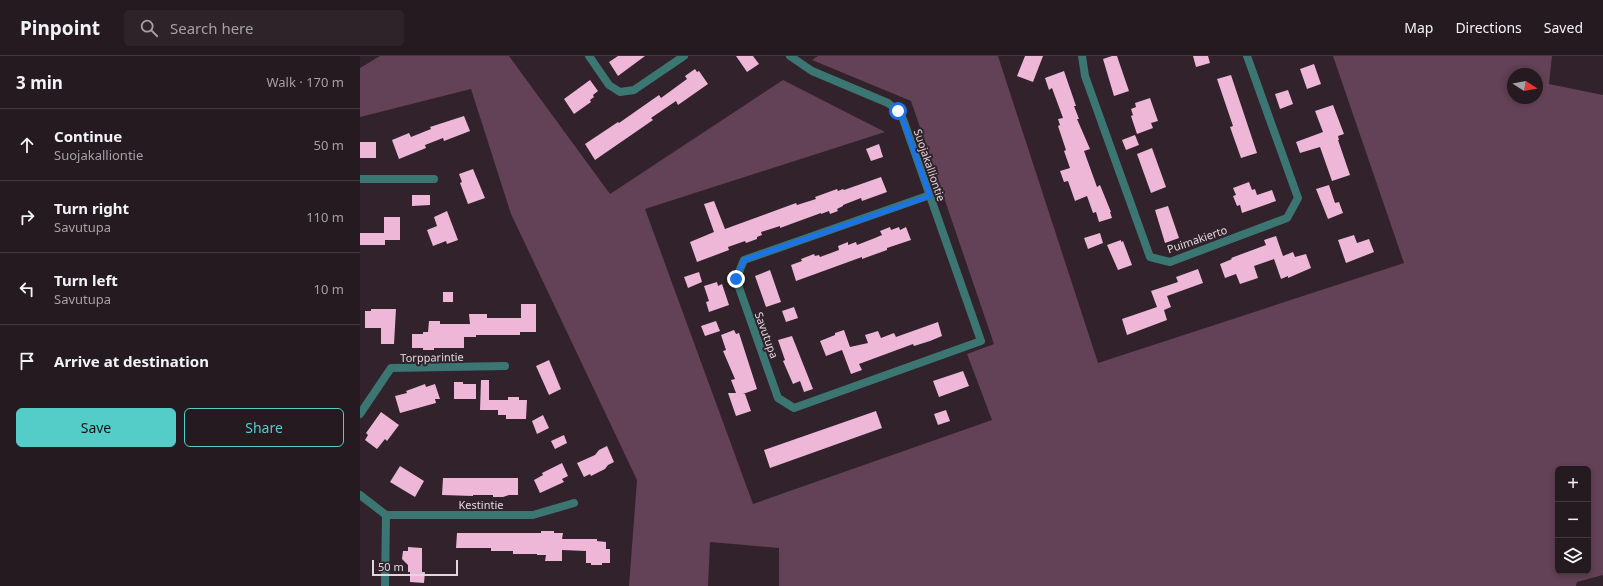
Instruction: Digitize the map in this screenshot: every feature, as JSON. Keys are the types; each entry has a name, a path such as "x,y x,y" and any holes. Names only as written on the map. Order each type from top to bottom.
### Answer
{"street":[{"path":"589,56 609,85 620,92 634,90 684,56"},
{"name":"Suojakalliontie","path":"790,56 812,71 888,103 898,111 903,120 980,341"},
{"name":"Puimakierto","path":"1082,56 1085,76 1150,257 1170,262 1287,218 1298,198 1247,56"},
{"path":"360,179 434,179"},
{"name":"Savutupa","path":"930,196 744,260 736,279 778,398 794,408 980,341"},
{"name":"Torpparintie","path":"360,414 391,368 505,366"},
{"path":"360,495 386,515 385,586"},
{"name":"Kestintie","path":"386,515 533,515 574,503"}],"shaded area":[{"path":"380,56 509,56 610,194 783,80 885,132 645,209 753,504 992,420 967,354 994,344 911,101 812,60 818,56 998,56 1098,363 1404,263 1333,56 1552,56 1549,84 1603,95 1603,575 1577,582 1576,586 779,586 779,548 710,542 708,586 629,586 637,480 511,214 471,89 360,117 360,68"}],"building":[{"path":"618,56 645,56 618,76 609,62"},
{"path":"736,56 753,56 759,64 747,72"},
{"path":"1025,56 1043,56 1033,82 1017,76"},
{"path":"1117,56 1129,91 1114,96 1103,59"},
{"path":"1193,56 1208,56 1210,63 1196,67"},
{"path":"1314,64 1321,84 1307,89 1300,69"},
{"path":"695,69 697,72 699,71 708,84 678,105 676,101 651,118 653,120 595,160 585,144 618,122 619,123 659,95 661,98 687,79 685,76"},
{"path":"1064,71 1076,106 1074,106 1079,119 1077,119 1090,149 1084,151 1097,187 1100,185 1111,212 1112,218 1099,222 1096,212 1093,213 1087,196 1075,201 1068,181 1064,182 1060,171 1070,168 1058,126 1060,125 1058,119 1063,118 1052,88 1049,90 1045,78"},
{"path":"1231,75 1257,153 1241,158 1230,127 1233,126 1217,79"},
{"path":"590,80 598,91 593,95 594,97 590,100 591,102 574,114 564,99"},
{"path":"1288,90 1293,104 1280,109 1275,94"},
{"path":"1150,98 1158,121 1151,123 1153,128 1137,134 1131,116 1133,115 1131,109 1136,107 1135,103"},
{"path":"1333,105 1344,134 1338,136 1338,140 1350,175 1332,181 1320,147 1300,153 1296,142 1323,132 1315,111"},
{"path":"464,116 470,131 444,141 443,138 425,145 426,148 399,159 392,140 409,133 411,137 431,129 430,127"},
{"path":"1135,135 1139,145 1126,150 1122,140"},
{"path":"360,142 376,142 376,158 360,158"},
{"path":"879,144 883,157 871,161 866,149"},
{"path":"1152,148 1166,187 1151,193 1137,154"},
{"path":"473,169 485,198 468,204 460,183 462,182 459,174"},
{"path":"881,177 887,192 862,201 861,198 843,205 837,209 838,211 830,214 829,211 821,213 780,228 780,226 761,232 762,235 757,237 757,239 746,243 745,241 728,247 729,250 697,262 690,242 714,232 704,204 714,201 725,229 796,203 797,205 816,199 815,197 837,189 838,191 844,190"},
{"path":"1249,182 1252,190 1255,189 1257,195 1272,190 1276,201 1242,213 1240,205 1237,206 1233,196 1236,195 1233,188"},
{"path":"1329,185 1335,203 1339,202 1343,213 1328,219 1316,189"},
{"path":"412,195 430,195 430,205 412,206"},
{"path":"1168,206 1179,238 1165,243 1155,210"},
{"path":"447,211 458,240 447,244 446,241 433,246 427,230 437,226 434,217"},
{"path":"384,217 400,217 400,240 385,240 385,245 360,245 360,233 384,233"},
{"path":"890,227 891,230 899,227 900,230 906,227 911,240 887,248 887,250 862,259 862,257 796,281 791,265 802,261 801,259 814,254 815,256 819,255 820,257 839,250 838,246 848,242 848,245 856,242 857,245 882,235 880,231"},
{"path":"1100,233 1103,243 1088,249 1084,238"},
{"path":"1354,235 1357,243 1369,239 1374,252 1346,263 1338,240"},
{"path":"1276,236 1283,256 1293,252 1295,257 1306,254 1311,268 1288,278 1288,276 1281,279 1274,259 1254,266 1258,278 1240,284 1236,274 1225,278 1220,264 1232,259 1231,258 1266,245 1264,240"},
{"path":"1121,240 1121,242 1123,241 1132,265 1118,270 1107,245"},
{"path":"1198,269 1203,283 1167,296 1171,307 1164,310 1167,320 1127,335 1122,319 1157,307 1151,291 1178,282 1176,277"},
{"path":"770,270 781,302 766,307 755,276"},
{"path":"699,272 702,282 688,288 684,277"},
{"path":"717,282 718,286 722,284 729,305 709,312 706,302 709,301 704,286"},
{"path":"443,292 453,292 453,302 443,302"},
{"path":"521,304 536,304 536,332 520,332 520,335 476,335 476,337 464,337 464,348 434,348 434,350 423,350 423,348 412,348 412,334 423,334 423,332 428,332 429,321 440,321 440,324 470,324 469,314 487,314 487,318 521,318"},
{"path":"794,307 798,318 786,322 782,311"},
{"path":"371,309 396,309 394,344 381,344 381,328 365,328 365,311 371,311"},
{"path":"716,321 720,331 705,336 701,326"},
{"path":"938,322 942,336 914,346 913,344 859,364 862,370 851,374 842,350 826,356 820,341 844,330 850,347 868,343 865,335 878,331 881,338 894,333 896,337"},
{"path":"734,330 736,334 739,333 757,389 743,394 745,394 751,411 736,416 728,393 736,393 731,380 735,379 723,351 726,350 721,335"},
{"path":"792,336 813,389 804,392 800,381 793,384 783,361 785,360 778,340"},
{"path":"549,360 561,389 549,395 536,366"},
{"path":"963,371 969,386 939,397 933,381"},
{"path":"481,380 489,380 489,400 508,400 508,397 519,397 519,400 527,400 526,419 506,419 506,415 498,415 498,410 480,410"},
{"path":"454,382 476,384 476,399 454,399"},
{"path":"425,384 426,387 435,384 440,399 435,399 436,403 400,413 395,396 407,393 406,391"},
{"path":"946,410 950,421 938,425 934,414"},
{"path":"876,411 882,428 770,468 764,450"},
{"path":"381,412 399,425 387,441 385,439 377,449 365,440 368,435 366,433"},
{"path":"543,415 549,428 537,434 532,421"},
{"path":"564,435 567,443 555,449 551,441"},
{"path":"607,446 614,462 608,465 605,469 591,476 590,474 584,477 577,463 595,455 599,450"},
{"path":"562,463 568,476 562,479 564,482 540,493 534,480 543,475 542,473"},
{"path":"400,466 424,481 415,497 390,482"},
{"path":"443,478 518,478 518,495 493,497 493,495 442,495"},
{"path":"541,531 563,533 562,539 597,539 597,541 606,542 606,549 610,549 610,563 591,565 591,563 586,563 586,551 562,550 562,561 545,561 546,555 513,554 513,551 491,551 491,548 456,548 457,533 541,533"},
{"path":"408,547 422,548 422,572 425,572 424,583 410,582 408,565 402,559 403,551 408,551"}],"route":[{"path":"736,279 744,260 930,196 903,120 898,111"}]}
